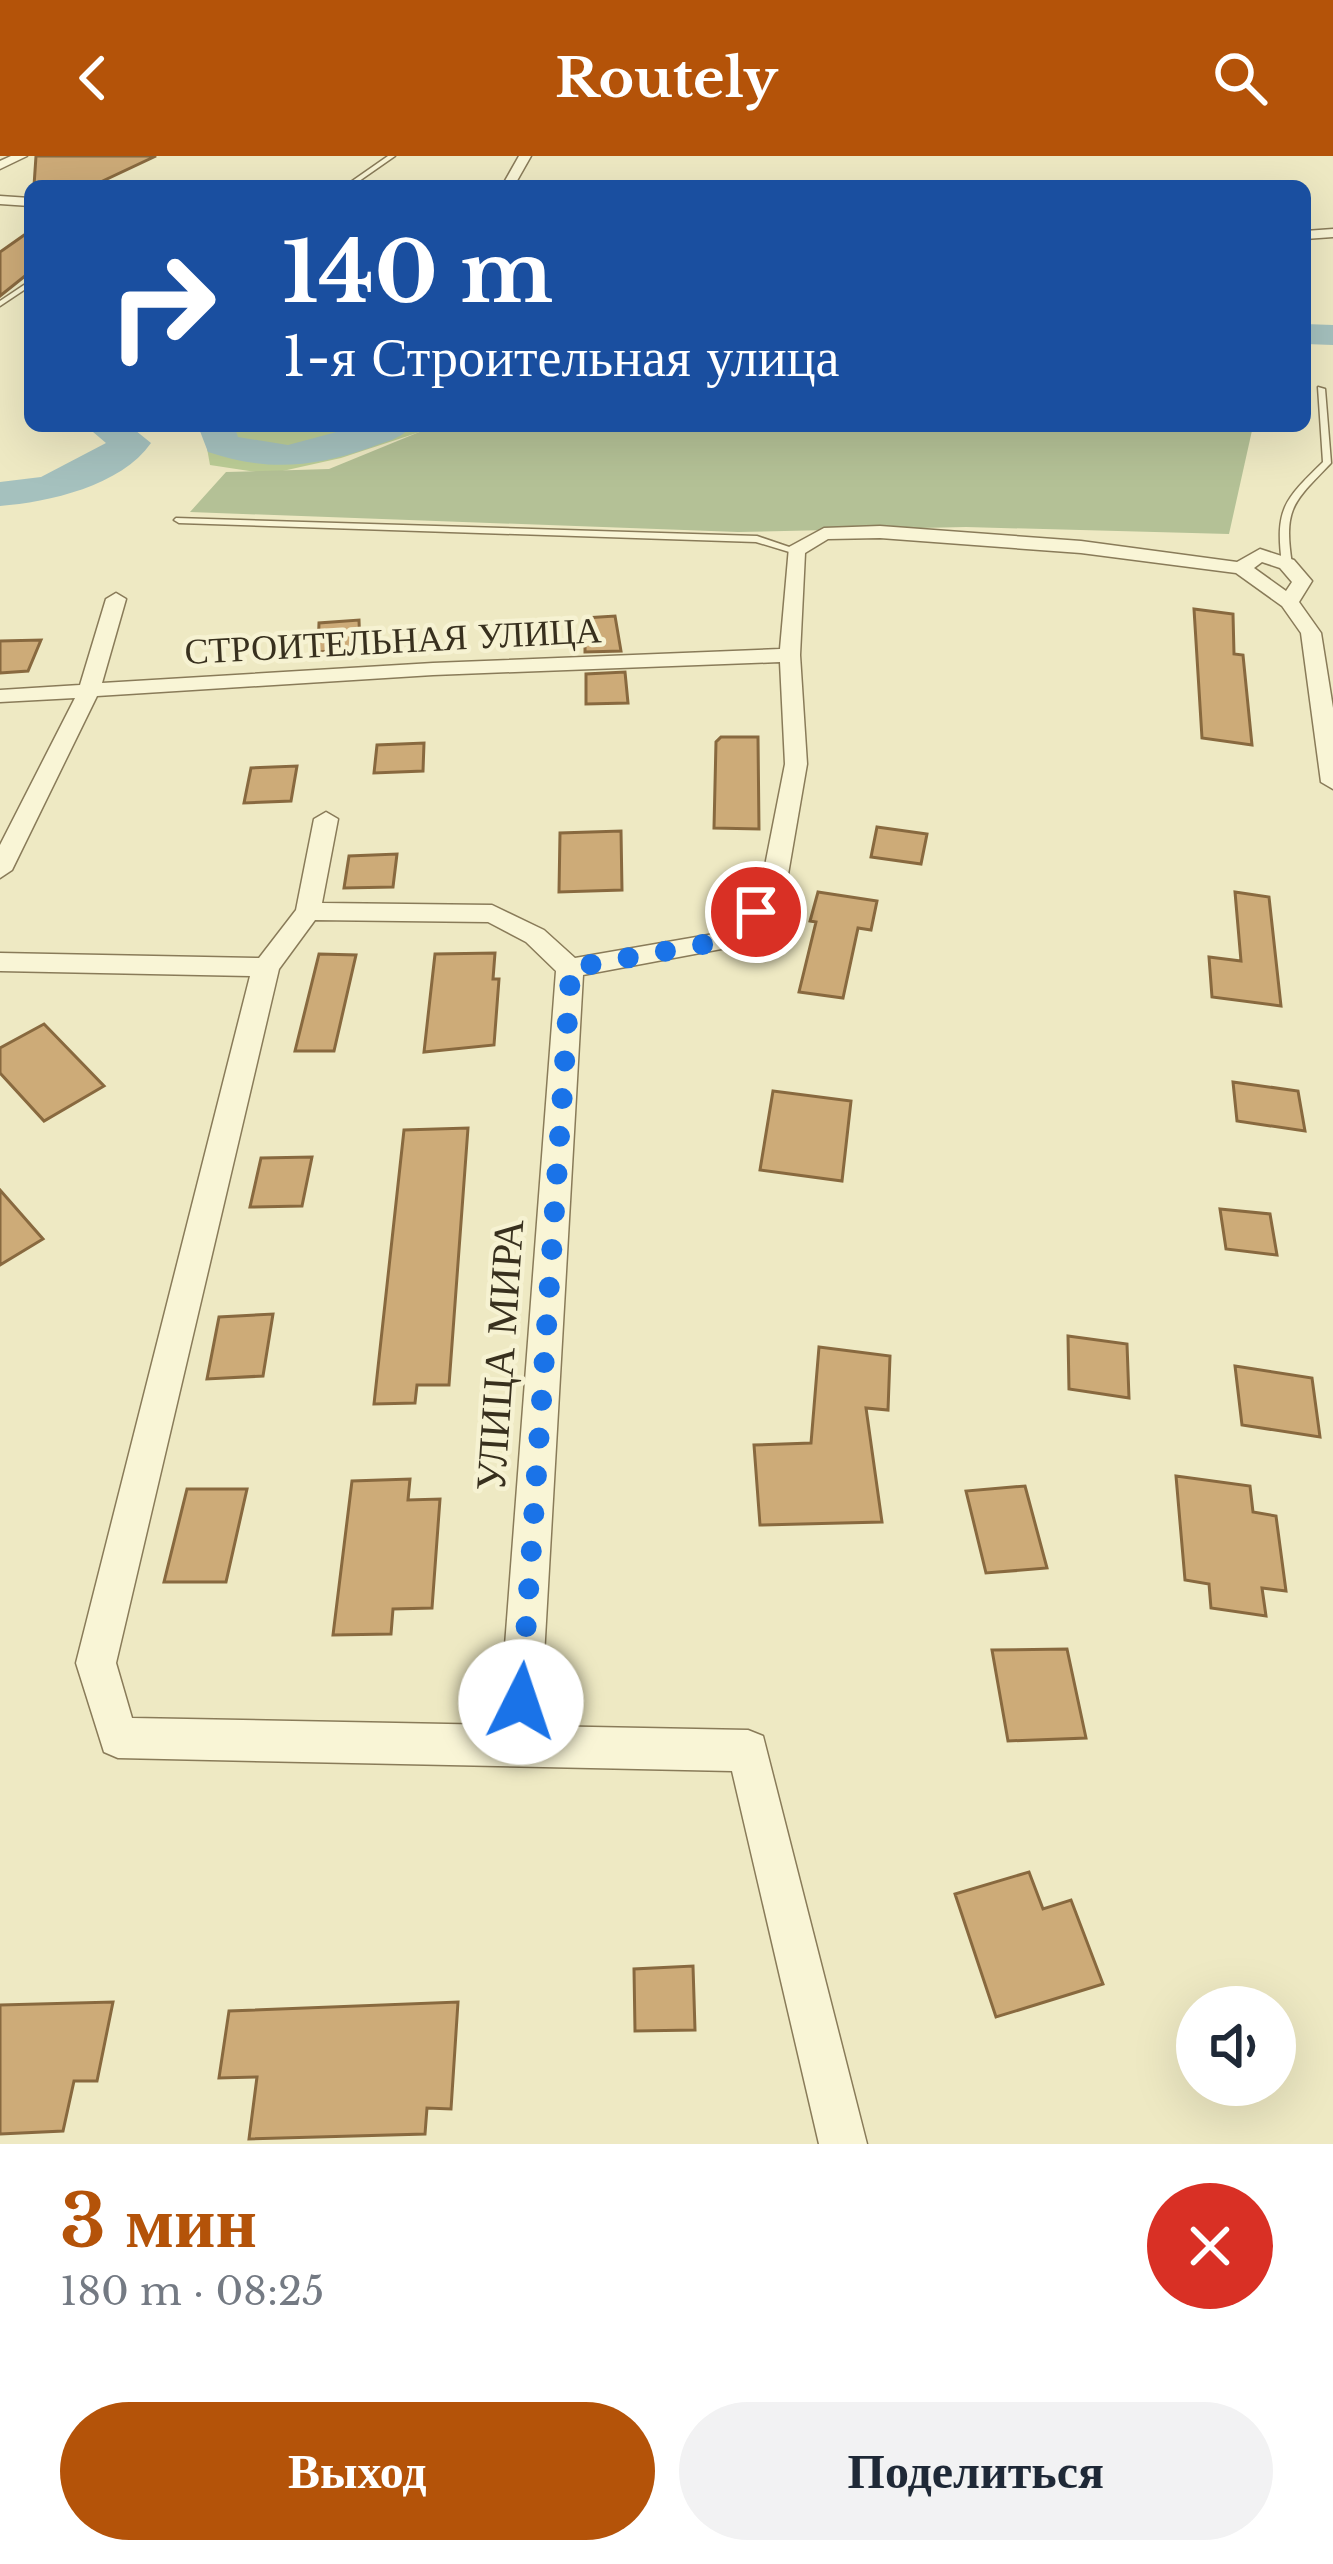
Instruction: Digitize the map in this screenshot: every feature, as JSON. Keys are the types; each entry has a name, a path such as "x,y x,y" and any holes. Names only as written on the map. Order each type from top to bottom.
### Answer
{"street":[{"path":"0,165 21,156"},
{"path":"308,911 492,914 535,936 571,968 739,938 773,886 796,764 790,655 796,551 824,534 880,532 1081,547 1241,568 1289,602 1311,633 1333,782"},
{"path":"1241,568 1260,555 1287,564 1302,581 1289,602"},
{"path":"0,870 88,692 116,598"},
{"name":"СТРОИТЕЛЬНАЯ УЛИЦА","path":"0,696 433,669 790,655"},
{"path":"326,819 308,911 266,967 97,1663 118,1738 748,1751 843,2144"},
{"path":"0,962 266,967"},
{"name":"УЛИЦА МИРА","path":"518,1748 571,968"}],"lane":[{"path":"357,180 392,156"},
{"path":"1287,564 1280,522 1294,495 1327,463 1321,388"},
{"path":"179,520 758,539 796,551"}],"green space":[{"path":"204,432 420,432 341,458 269,474 210,465"},
{"path":"419,432 1252,432 1229,534 966,527 738,532 190,512 226,472 329,469"}],"building":[{"path":"36,156 156,156 105,180 34,180"},
{"path":"24,235 24,277 0,296 0,252"},
{"path":"1194,609 1233,614 1234,654 1243,655 1252,745 1202,738"},
{"path":"615,616 621,651 585,652 585,618"},
{"path":"359,620 360,649 318,652 319,623"},
{"path":"41,640 28,671 0,673 0,641"},
{"path":"625,672 628,703 586,704 586,674"},
{"path":"721,737 758,737 759,829 714,828 716,742"},
{"path":"424,743 423,771 374,773 377,745"},
{"path":"297,766 291,801 244,803 251,768"},
{"path":"877,827 927,834 921,864 871,857"},
{"path":"621,831 622,890 559,892 560,833"},
{"path":"397,854 393,887 344,888 349,856"},
{"path":"818,892 877,901 871,930 858,928 843,998 799,992 816,922 810,921"},
{"path":"1235,892 1269,897 1281,1006 1212,997 1209,957 1241,961"},
{"path":"495,953 493,979 499,979 494,1045 424,1052 435,954"},
{"path":"319,954 356,955 334,1051 295,1051"},
{"path":"44,1024 104,1086 44,1121 0,1073 0,1048"},
{"path":"1233,1082 1298,1091 1305,1131 1237,1121"},
{"path":"773,1091 851,1101 842,1181 760,1170"},
{"path":"468,1128 449,1385 417,1385 415,1403 374,1404 404,1130"},
{"path":"312,1157 302,1206 250,1207 261,1158"},
{"path":"0,1190 43,1239 0,1265"},
{"path":"1220,1209 1270,1214 1277,1255 1226,1249"},
{"path":"273,1314 263,1376 207,1379 219,1317"},
{"path":"1068,1336 1127,1344 1129,1398 1069,1389"},
{"path":"819,1347 890,1356 888,1410 866,1408 882,1522 760,1525 754,1445 811,1443"},
{"path":"1235,1366 1312,1378 1320,1437 1242,1425"},
{"path":"1176,1476 1250,1486 1253,1512 1276,1516 1286,1591 1262,1588 1266,1616 1211,1608 1209,1584 1185,1580"},
{"path":"410,1479 408,1500 440,1499 432,1608 393,1609 391,1634 333,1635 352,1481"},
{"path":"1025,1486 1047,1568 986,1573 966,1491"},
{"path":"187,1489 247,1489 226,1582 164,1582"},
{"path":"1067,1649 1086,1738 1008,1741 992,1650"},
{"path":"1029,1872 1043,1909 1071,1900 1103,1984 996,2017 955,1894"},
{"path":"693,1966 695,2030 635,2031 634,1969"},
{"path":"113,2002 97,2081 74,2081 63,2131 0,2134 0,2005"},
{"path":"458,2002 451,2109 427,2108 425,2134 249,2139 257,2077 219,2078 229,2011"}],"waterway":[{"path":"1311,334 1333,335"},
{"path":"0,494 38,490 100,464 132,443 114,432"},
{"path":"218,432 221,444 267,456 308,454 376,432"}],"route":[{"path":"521,1702 571,968 739,938 756,912"}]}
